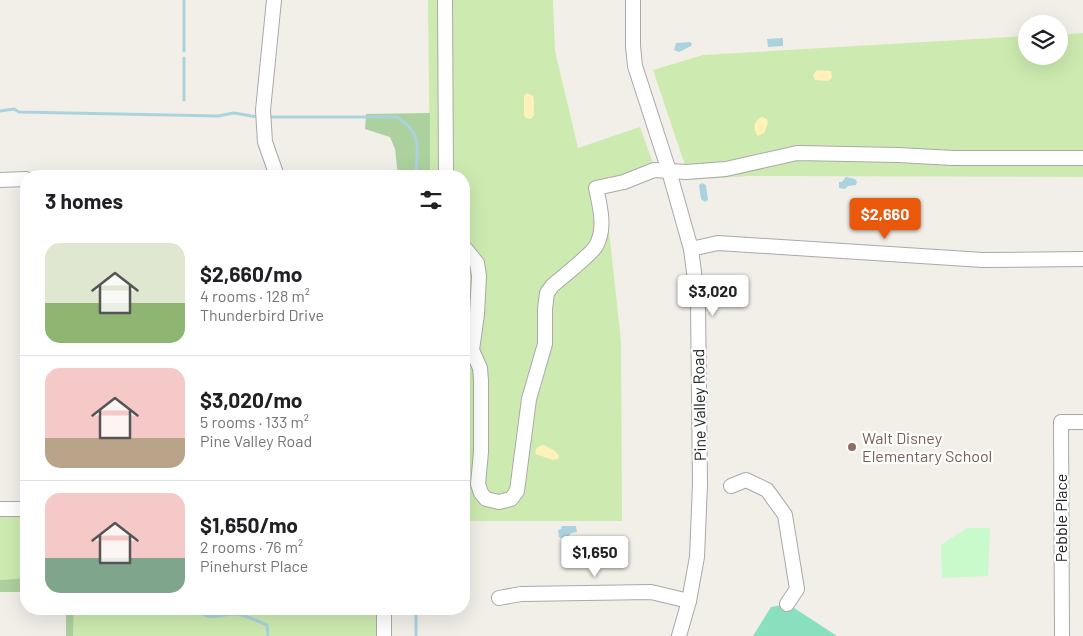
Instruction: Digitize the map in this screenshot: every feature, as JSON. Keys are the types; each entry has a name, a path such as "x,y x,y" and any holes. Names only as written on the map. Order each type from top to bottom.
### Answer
{"street":[{"path":"274,0 262,110 265,142 275,170"},
{"path":"445,0 446,170"},
{"name":"Pine Valley Road","path":"633,0 632,46 635,66 669,171 691,249 698,303 700,484 698,558 679,636"},
{"path":"470,254 477,263 479,276 477,314 472,350 480,368 481,380 481,452 478,484 480,493 486,499 499,502 511,499 517,491 529,399 544,344 547,293 552,286 595,248 600,237 601,210 596,188 624,182 654,170 686,172 726,169 797,153 953,158 1083,158"},
{"path":"0,180 20,179"},
{"path":"691,249 718,243 973,260 1083,259"},
{"name":"Pebble Place","path":"1062,636 1061,422 1083,422"},
{"path":"731,486 746,480 767,490 785,515 797,589 787,604"},
{"path":"0,509 20,509"},
{"path":"499,598 521,594 651,592 689,601"},
{"path":"384,615 384,636"}],"green space":[{"path":"428,0 553,0 555,51 578,148 640,127 657,174 605,194 621,341 622,521 470,521 470,170 430,170"},
{"path":"1083,33 1083,177 749,176 690,180 653,70 703,55 1018,36 1018,65 1068,65 1068,34"},
{"path":"430,113 430,170 397,170 395,149 390,137 365,129 366,114"},
{"path":"0,517 20,517 20,578 0,580"},
{"path":"967,528 990,528 988,576 942,578 941,545"},
{"path":"20,578 20,592 0,592 0,580"},
{"path":"788,604 837,636 753,636 771,607"},
{"path":"66,615 74,615 73,636 66,636"},
{"path":"74,615 376,615 377,636 73,636"}],"sand":[{"path":"817,70 831,71 832,78 828,81 815,80 813,75"},
{"path":"527,93 534,98 534,115 531,119 526,118 524,115 524,96"},
{"path":"762,117 767,119 768,123 764,133 758,136 755,131 755,125 757,120"},
{"path":"544,445 555,451 559,456 558,459 553,460 536,454 537,448"}],"water":[{"path":"783,38 783,46 768,47 767,39"},
{"path":"690,42 691,46 679,52 674,50 676,43"},
{"path":"846,177 855,179 856,185 848,186 845,189 839,188 839,182 842,182"},
{"path":"702,183 706,185 708,200 705,202 701,199 699,185"},
{"path":"562,526 576,526 577,532 571,533 565,540 559,537 558,530"}],"waterway":[{"path":"184,0 184,51"},
{"path":"184,58 184,100"},
{"path":"0,111 14,109 19,112 218,116 234,113 258,117"},
{"path":"268,117 397,117 411,129 415,136 417,142 416,170"},
{"path":"204,615 213,617 224,615"},
{"path":"240,615 267,625 268,636"},
{"path":"416,615 416,636"}],"place":[{"name":"Walt Disney Elementary School","path":"852,447"}]}
